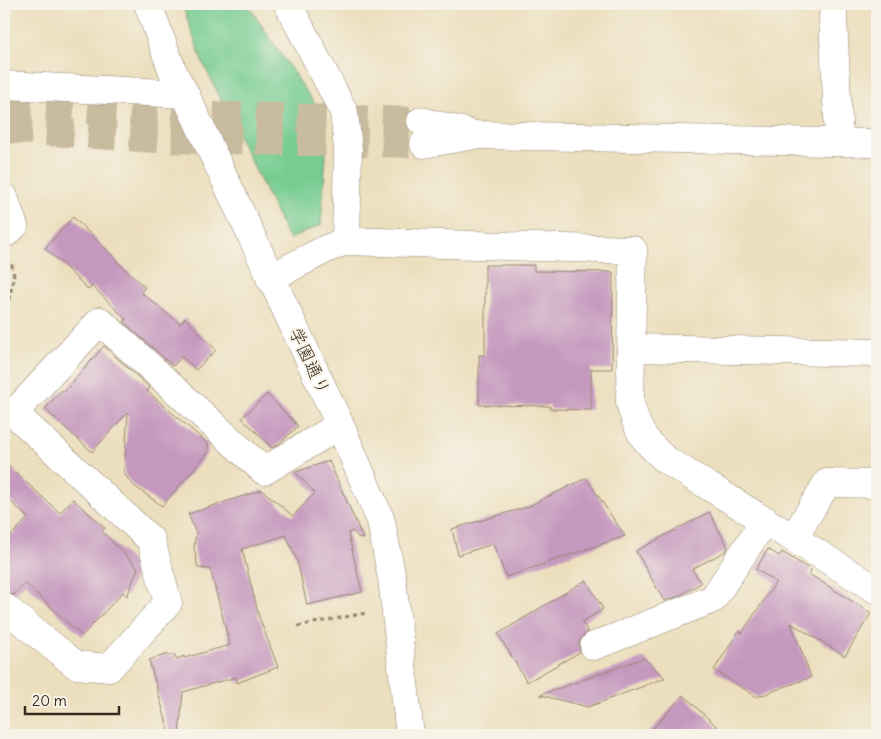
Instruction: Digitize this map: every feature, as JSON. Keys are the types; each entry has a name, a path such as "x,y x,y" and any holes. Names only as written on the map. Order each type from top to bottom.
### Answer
{"street":[{"name":"学園通り","path":"148,4 173,72 340,425 381,521 392,579 410,735"},
{"path":"288,4 344,112 348,149 346,241"},
{"path":"834,4 833,18 839,141"},
{"path":"4,85 185,94"},
{"path":"422,133 877,143"},
{"path":"4,197 14,226 6,233"},
{"path":"270,278 326,249 346,241 633,250 630,403 636,424 648,444 666,460 794,537 877,590"},
{"path":"4,607 76,666 109,668 168,603 151,540 14,413 100,321 264,471 340,425"},
{"path":"632,348 877,353"},
{"path":"794,537 827,483 877,484"},
{"path":"594,646 713,599 765,520"}],"path":[{"path":"4,323 14,276 6,233"},
{"path":"298,626 343,616 396,609"}],"green space":[{"path":"182,4 247,4 316,106 326,156 321,225 289,239 202,61"}],"building":[{"path":"73,217 116,261 145,287 141,292 180,324 185,318 216,350 196,370 182,357 173,366 124,322 126,319 92,286 89,290 45,248"},
{"path":"485,265 534,265 534,271 613,272 612,369 591,369 591,410 550,409 550,406 479,405 479,355 485,355"},
{"path":"104,346 150,388 147,391 208,444 208,453 162,506 133,485 124,474 128,412 92,452 45,409 62,390 64,392"},
{"path":"267,394 298,426 272,448 242,418"},
{"path":"329,461 363,538 360,539 352,531 348,533 362,592 307,605 297,560 286,535 242,549 259,617 278,667 237,683 236,677 183,692 179,735 170,735 149,660 165,655 175,655 176,659 184,656 184,658 230,645 210,569 198,568 194,547 196,533 188,514 262,490 293,516 315,493 295,472"},
{"path":"4,462 60,513 73,499 105,528 102,531 138,568 127,596 123,592 82,636 25,583 14,595 4,592 4,543 28,518 4,495"},
{"path":"586,478 625,536 506,577 493,544 458,555 452,529 527,507"},
{"path":"709,512 728,547 726,551 692,569 701,583 679,596 664,601 636,551"},
{"path":"768,549 779,556 782,552 811,570 809,574 871,613 845,656 791,623 811,677 757,697 714,670 739,631 742,633 776,582 756,569"},
{"path":"586,580 603,609 582,622 588,632 579,643 580,652 527,682 498,634"},
{"path":"644,658 665,678 588,707 540,695"},
{"path":"683,695 726,735 647,735"}],"tunnel":[{"path":"4,105 157,114 421,121"},
{"path":"4,129 156,139 424,144"}]}
